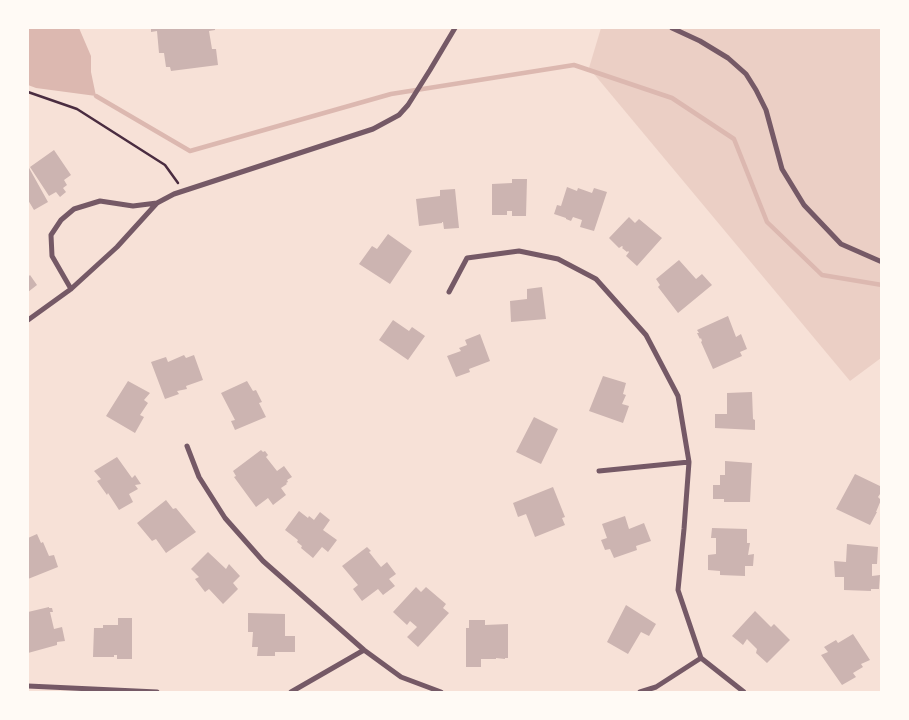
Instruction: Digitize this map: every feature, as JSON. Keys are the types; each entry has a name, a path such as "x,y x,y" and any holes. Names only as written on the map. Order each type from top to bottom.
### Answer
{"street":[{"path":"70,289 52,256 52,235 61,220 74,209 100,201 133,206 158,202 174,194 373,129 399,116 408,105 454,28"},
{"path":"672,28 728,58 746,74 766,110 782,169 804,205 841,244 882,262"},
{"path":"28,320 70,289 117,247 158,202"},
{"path":"449,292 467,258 519,251 558,258 596,279 646,335 678,396 689,462 678,590 702,658 744,692"},
{"path":"186,446 199,477 225,518 263,561 364,650 401,677 441,692"},
{"path":"600,471 689,462"},
{"path":"291,692 364,650"},
{"path":"640,692 656,687 702,658"},
{"path":"28,686 157,692"}],"path":[{"path":"28,92 77,109 165,165 184,191"}],"shaded area":[{"path":"28,28 79,28 91,56 91,72 96,96 36,88 28,85"},
{"path":"601,28 881,28 881,358 850,381 589,68"}],"building":[{"path":"151,28 215,28 215,30 209,31 212,49 216,49 218,65 171,71 170,67 166,67 164,53 159,53 157,31 151,32"},
{"path":"54,150 71,175 64,180 67,185 63,188 66,192 60,197 56,192 49,196 30,167"},
{"path":"28,166 48,202 34,210 28,200"},
{"path":"512,179 527,179 526,216 512,216 512,211 507,211 507,215 492,215 492,184 512,183"},
{"path":"567,187 577,191 578,188 592,193 594,188 607,192 594,231 580,227 582,220 573,217 571,221 554,214 557,205 561,206"},
{"path":"455,189 459,228 444,229 443,222 419,226 416,199 440,196 440,190"},
{"path":"629,217 635,223 639,219 662,238 637,266 626,256 628,251 622,248 622,246 619,248 609,238"},
{"path":"388,234 412,251 390,284 359,264 372,246 377,249"},
{"path":"679,260 696,279 702,274 712,285 678,313 658,287 660,285 656,279"},
{"path":"30,275 37,285 28,292 28,277"},
{"path":"542,287 546,319 511,322 510,301 527,299 527,289"},
{"path":"728,316 736,337 741,334 747,349 740,352 742,356 713,369 697,330"},
{"path":"393,320 409,331 412,327 425,336 408,360 379,340"},
{"path":"480,334 490,361 469,369 470,372 456,377 447,356 461,351 459,348 467,345 465,340"},
{"path":"184,355 186,358 194,355 203,380 186,386 187,389 177,391 179,394 165,399 151,362 166,357 168,362"},
{"path":"603,376 626,383 623,394 626,395 622,404 629,406 623,423 589,411"},
{"path":"128,381 150,393 144,400 148,403 140,415 144,417 135,433 106,416"},
{"path":"247,381 253,391 256,390 262,402 259,403 266,417 235,430 231,421 235,420 221,393"},
{"path":"752,392 755,430 715,428 715,414 727,414 727,393"},
{"path":"534,417 558,429 541,464 516,452"},
{"path":"261,450 265,451 268,455 266,457 277,471 284,466 292,477 281,488 286,495 273,505 268,498 256,507 234,477 236,476 233,471"},
{"path":"117,457 132,478 135,475 141,484 135,485 138,489 129,494 133,502 119,510 108,493 107,495 97,481 101,479 94,471"},
{"path":"725,461 752,463 750,502 724,502 724,499 713,499 713,485 720,485 720,475 725,475"},
{"path":"855,474 882,487 878,497 881,500 870,525 836,509"},
{"path":"553,487 565,517 562,518 565,525 535,537 526,514 518,517 513,503"},
{"path":"166,500 173,509 176,508 196,532 166,553 156,539 152,541 137,523"},
{"path":"299,511 314,520 320,512 330,520 323,530 337,540 328,552 322,547 313,558 301,548 302,546 297,542 298,540 285,530"},
{"path":"625,516 629,529 644,523 651,541 636,546 637,550 614,558 610,549 605,550 601,540 607,538 602,524"},
{"path":"712,528 747,529 747,543 750,543 748,555 754,554 753,566 745,566 745,576 720,575 720,571 708,570 708,555 716,554 716,538 711,538"},
{"path":"37,534 49,556 54,555 58,567 28,579 28,538"},
{"path":"847,544 878,547 877,564 872,564 872,576 880,575 879,589 871,589 871,591 844,590 844,577 835,577 834,561 846,562"},
{"path":"367,547 381,567 387,562 396,574 389,579 395,586 383,595 378,589 362,601 353,589 358,585 342,566"},
{"path":"208,552 226,569 229,564 240,576 233,583 238,589 223,604 209,589 205,592 195,579 199,577 191,569"},
{"path":"416,587 421,592 426,587 446,604 443,608 449,613 418,647 407,637 417,627 410,621 407,625 393,612"},
{"path":"626,605 656,624 649,636 641,632 628,654 607,642"},
{"path":"52,608 53,612 50,612 54,629 62,627 65,641 57,642 57,645 28,653 28,612"},
{"path":"755,611 771,627 774,624 790,640 767,663 756,653 757,649 747,639 743,645 732,636"},
{"path":"248,613 285,614 285,636 295,636 295,652 275,652 275,656 257,656 258,647 252,647 253,632 248,632"},
{"path":"118,618 132,618 132,659 117,659 117,655 114,655 114,657 93,657 94,628 103,628 103,625 118,625"},
{"path":"469,620 485,620 485,625 508,624 508,658 481,659 481,667 466,667 466,628 469,628"},
{"path":"853,634 870,660 861,664 863,667 853,673 856,677 842,685 821,655 828,652 824,647 836,640 838,643"}],"waterway":[{"path":"96,96 190,151 391,94 574,65 672,98 734,139 767,222 822,275 882,285"}]}
